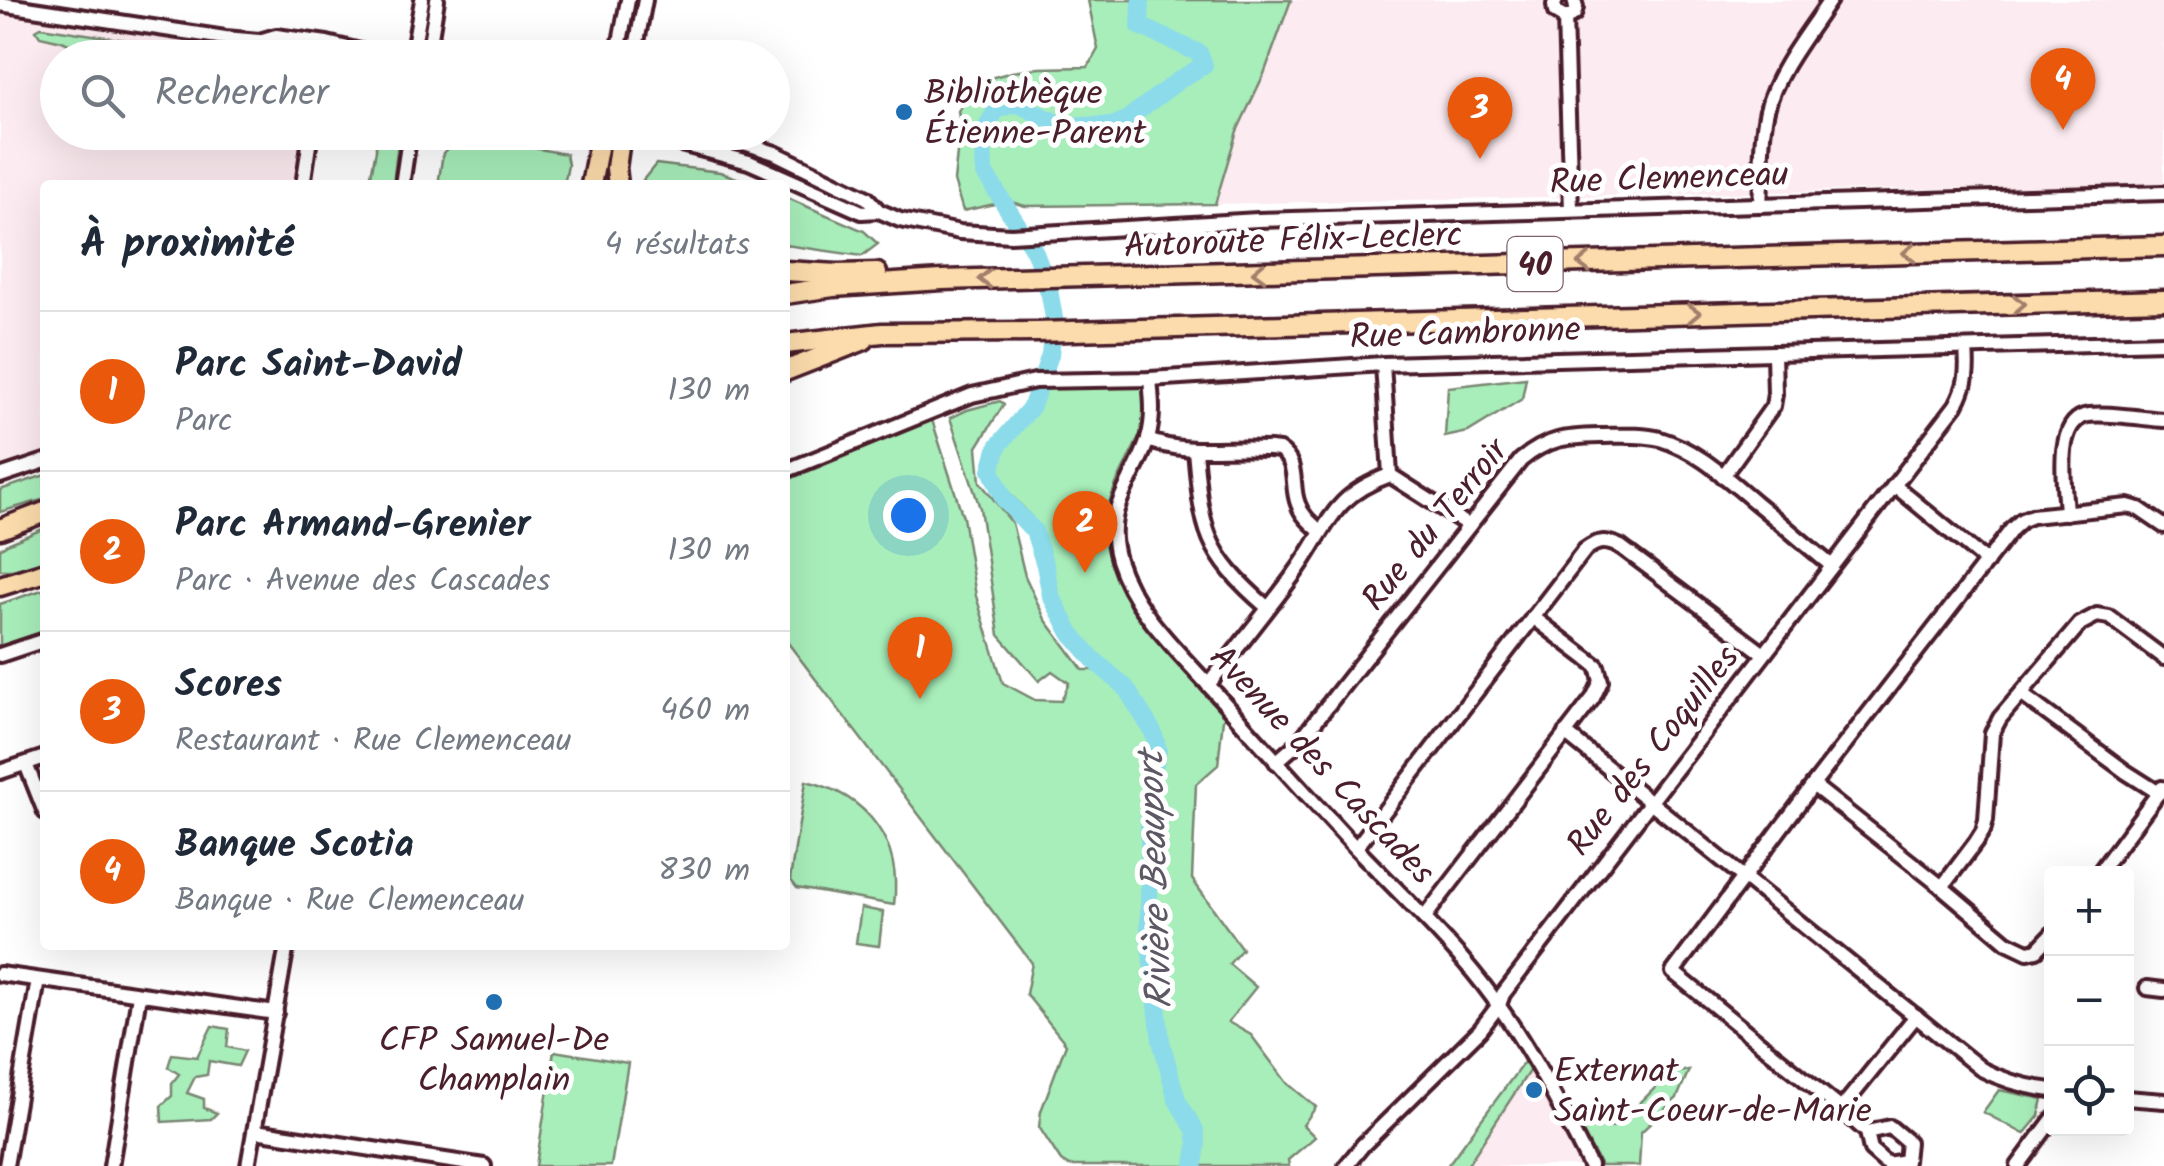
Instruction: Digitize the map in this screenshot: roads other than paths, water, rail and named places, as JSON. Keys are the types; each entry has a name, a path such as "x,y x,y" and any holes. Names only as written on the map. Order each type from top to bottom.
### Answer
{"highway":[{"path":"592,180 598,150"},
{"path":"617,180 618,150"},
{"name":"Autoroute Félix-Leclerc","path":"790,293 942,280 2164,246"},
{"path":"790,270 910,273 942,280"},
{"name":"40","path":"790,343 882,333 2164,300"},
{"path":"790,369 882,333"},
{"path":"0,529 40,514"},
{"path":"0,586 40,574"}],"street":[{"path":"415,40 422,0"},
{"path":"430,40 437,0"},
{"path":"620,40 628,0"},
{"path":"637,40 645,0"},
{"path":"1556,0 1555,12 1565,18"},
{"path":"1565,18 1574,14 1574,0"},
{"path":"1760,205 1770,98 1830,0"},
{"path":"0,4 250,40"},
{"path":"1565,18 1571,210"},
{"path":"262,40 276,36 290,40"},
{"path":"303,180 309,150"},
{"path":"403,180 407,150"},
{"name":"Rue Clemenceau","path":"704,150 750,162 862,212 879,211 921,226 1011,235 1258,220 2164,194"},
{"name":"Rue Clemenceau","path":"766,150 867,198 879,211"},
{"name":"Rue Cambronne","path":"790,468 972,395 1035,381 1150,379 1383,364 2164,342"},
{"name":"Rue des Coquilles","path":"1346,1166 1362,1145 1480,1030 1503,994 1956,405 1968,374 1966,349"},
{"path":"1723,476 1773,406 1774,353"},
{"path":"1383,364 1390,474"},
{"name":"Avenue des Cascades","path":"1150,379 1153,415 1148,440 1116,508 1112,532 1129,587 1163,636 1472,970 1543,1076 1590,1166"},
{"path":"2066,513 2064,442 2078,418 2087,414 2164,420"},
{"name":"Rue du Terroir","path":"1276,762 1298,743 1521,460 1550,441 1565,437 1626,436 1676,444 1698,456 1832,566"},
{"path":"1148,440 1165,447 1195,450 1280,450 1293,465 1298,506 1320,531"},
{"path":"1195,450 1200,508 1207,535 1238,582 1268,608"},
{"path":"0,476 40,464"},
{"path":"1390,474 1468,525"},
{"path":"1208,685 1298,569 1320,531 1354,491 1390,474"},
{"path":"1894,485 1987,562"},
{"path":"1867,1132 1673,972 2012,529 2032,516 2128,506 2140,509 2164,526"},
{"path":"1356,848 1584,550 1596,541 1620,547 1764,654"},
{"path":"1942,886 1983,831 1992,733 2000,718 2080,624 2096,615 2109,617 2164,658"},
{"path":"1424,918 1598,691 1601,674 1596,666 1534,616"},
{"path":"0,655 40,642"},
{"path":"2021,694 2126,772 2161,789 2104,866"},
{"path":"1566,733 1980,1069 2004,1081 2044,1089"},
{"path":"0,772 40,759"},
{"path":"26,764 40,799"},
{"path":"1813,785 2007,942 2028,952 2044,943"},
{"path":"248,1166 286,950"},
{"path":"0,974 276,1013"},
{"path":"6,1166 38,980"},
{"path":"2147,988 2164,990"},
{"path":"111,1166 139,996"},
{"path":"1841,1109 1916,1016"},
{"path":"2134,1099 2164,1101"},
{"path":"255,1131 484,1166"},
{"path":"2018,1166 2044,1131"}],"waterway":[{"name":"Rivière Beauport","path":"1141,0 1140,26 1199,53 1204,65 1113,126 1061,125 1016,103 996,110 983,134 984,172 1035,252 1054,318 1050,355 1032,406 998,446 991,470 1004,499 1034,531 1051,596 1071,633 1126,688 1153,732 1158,750 1149,817 1149,935 1161,1041 1177,1100 1195,1130 1194,1166"}],"place":[{"name":"Bibliothèque Étienne-Parent","path":"904,112"},
{"name":"Banque Scotia","path":"2063,130"},
{"name":"Scores","path":"1480,159"},
{"name":"Parc Armand-Grenier","path":"1085,573"},
{"name":"Parc Saint-David","path":"920,699"},
{"name":"CFP Samuel-De Champlain","path":"494,1002"},
{"name":"Externat Saint-Coeur-de-Marie","path":"1534,1090"}]}
